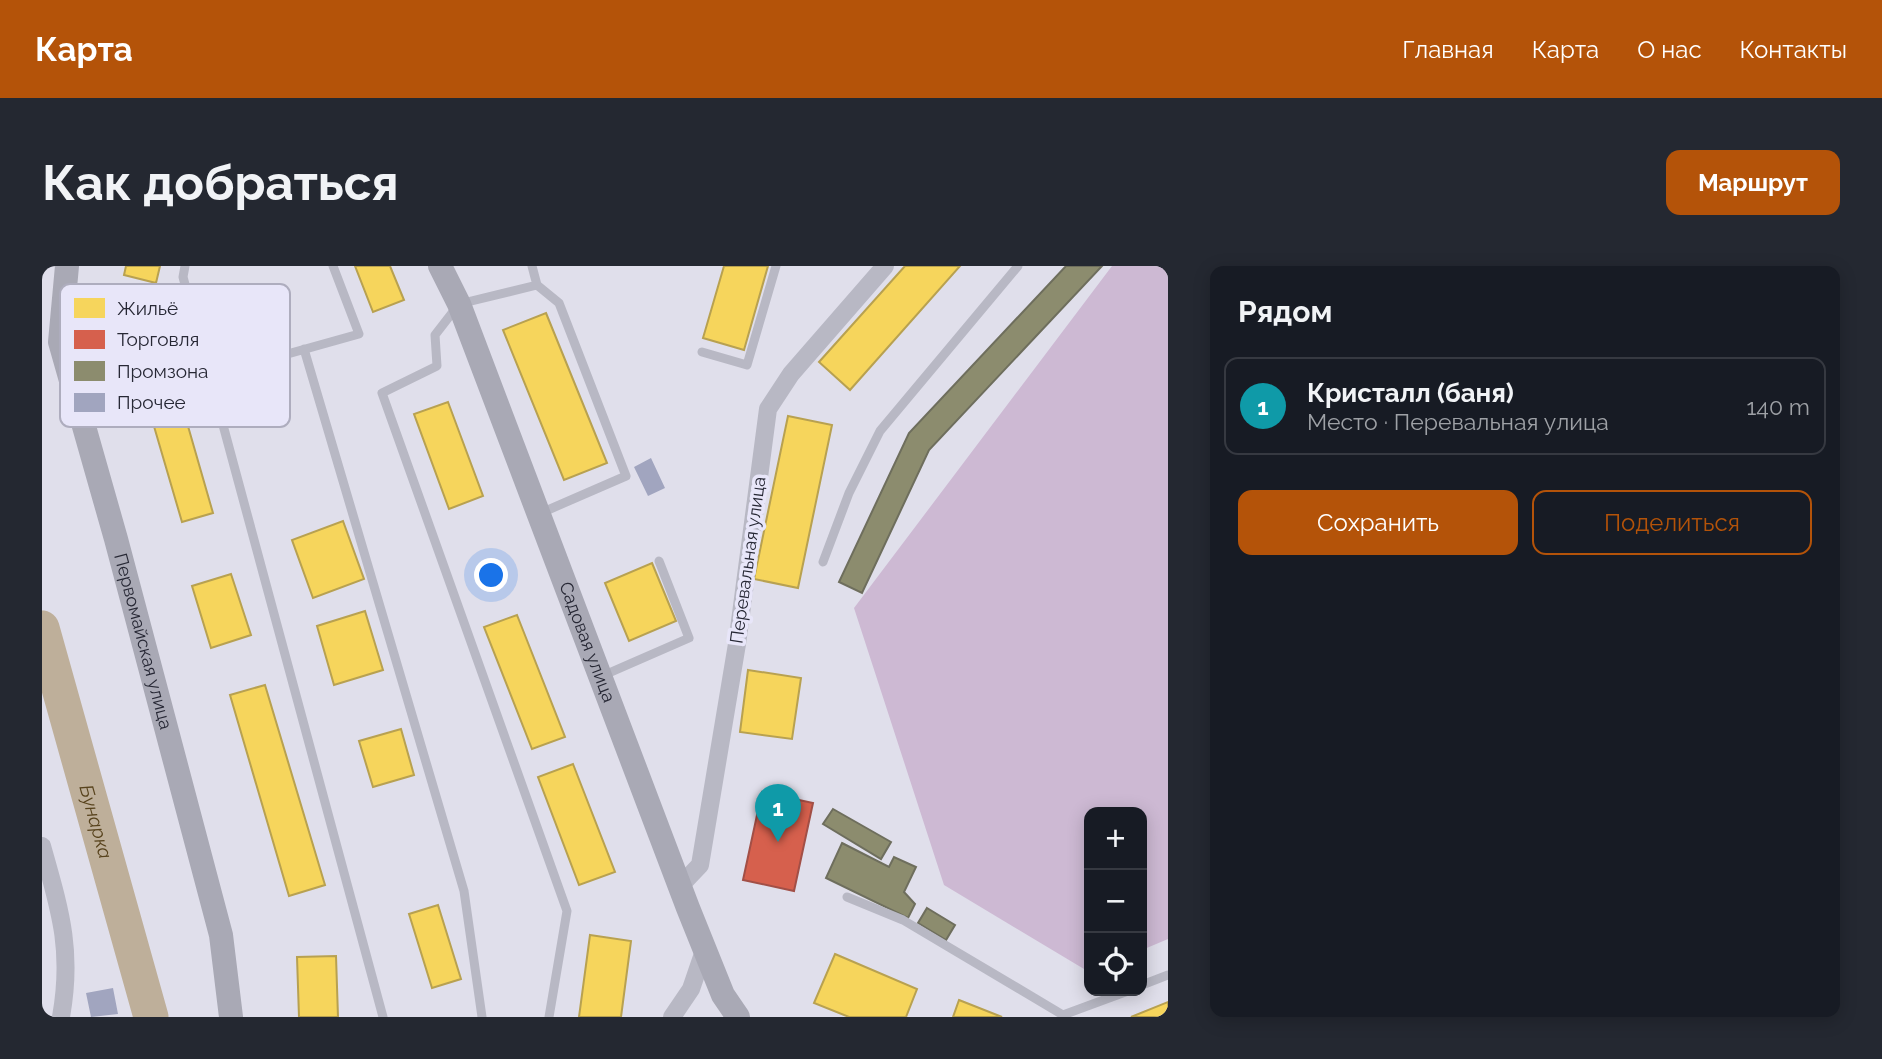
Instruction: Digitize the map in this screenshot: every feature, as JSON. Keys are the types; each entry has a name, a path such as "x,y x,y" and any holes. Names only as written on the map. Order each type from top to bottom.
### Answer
{"street":[{"name":"Садовая улица","path":"440,266 459,304 723,995 738,1017"},
{"name":"Перевальная улица","path":"680,886 700,865 737,644 768,409 791,374 885,266"},
{"path":"42,280 66,267"},
{"name":"Первомайская улица","path":"60,295 51,337 60,365"},
{"name":"Первомайская улица","path":"80,427 116,539 221,935 231,1017"},
{"path":"42,846 62,917 68,976 61,1017"},
{"path":"672,1017 691,989 705,948"},
{"path":"691,989 704,988 723,995"}],"lane":[{"path":"185,266 185,284"},
{"path":"290,353 359,334 333,266"},
{"path":"532,266 537,285 559,303 626,476 539,514"},
{"path":"702,352 747,365 776,266"},
{"path":"823,562 849,493 880,432 1018,266"},
{"path":"537,285 459,304 435,335 437,366 382,393 567,911 550,1017"},
{"path":"304,349 464,891 482,1017"},
{"path":"223,427 383,1017"},
{"path":"600,677 689,638 659,561"},
{"path":"847,897 903,920 1063,1016 1115,996"},
{"path":"1147,983 1168,975"}],"shaded area":[{"path":"1112,266 1168,266 1168,939 1147,948 1147,807 1084,807 1084,969 944,885 854,608"}],"building: Жильё":[{"path":"126,266 160,266 156,283 124,275"},
{"path":"355,266 390,266 404,300 373,312"},
{"path":"724,266 768,266 744,350 703,338"},
{"path":"905,266 960,266 850,390 819,362"},
{"path":"546,313 607,463 564,480 503,330"},
{"path":"448,402 483,496 449,509 414,414"},
{"path":"788,416 832,425 798,588 754,579"},
{"path":"154,427 188,427 213,513 182,522"},
{"path":"343,521 364,579 313,598 292,540"},
{"path":"652,563 676,621 629,641 605,583"},
{"path":"231,574 251,635 211,648 192,586"},
{"path":"365,611 383,670 334,685 317,626"},
{"path":"517,615 565,737 532,749 484,627"},
{"path":"748,670 801,678 792,739 740,732"},
{"path":"265,685 325,885 289,896 230,695"},
{"path":"401,729 414,775 373,787 359,741"},
{"path":"573,764 615,872 579,885 538,777"},
{"path":"438,905 461,979 432,988 409,914"},
{"path":"590,935 631,941 621,1017 579,1017"},
{"path":"835,954 917,989 906,1017 849,1017 814,1003"},
{"path":"336,956 338,1017 299,1017 297,957"},
{"path":"959,1000 1002,1017 953,1017"},
{"path":"1168,1002 1168,1017 1131,1017"}],"building: Торговля":[{"path":"762,792 813,803 794,891 743,880"}],"building: Промзона":[{"path":"1066,266 1102,266 929,450 862,593 839,582 909,433"},
{"path":"833,809 891,842 881,859 823,824"},
{"path":"842,843 889,867 894,857 916,867 904,892 915,904 908,918 826,878"},
{"path":"927,908 955,925 946,940 918,923"}],"building: Прочее":[{"path":"651,458 665,488 648,496 634,467"},
{"path":"113,988 118,1014 91,1017 86,993"}],"waterway":[{"name":"Бунарка","path":"42,628 151,1017"}],"place":[{"name":"Кристалл (баня)","path":"778,842"}]}
